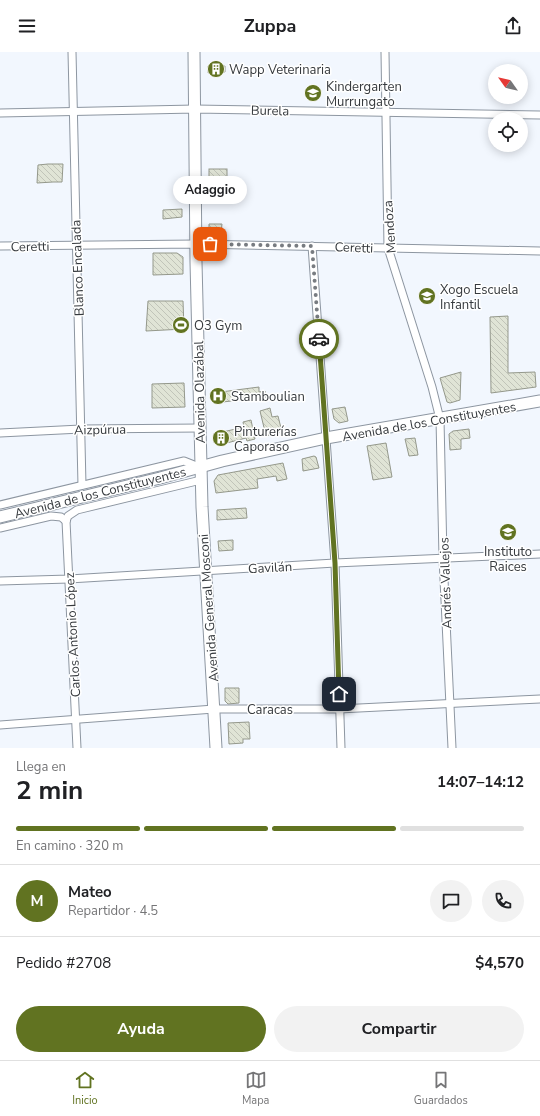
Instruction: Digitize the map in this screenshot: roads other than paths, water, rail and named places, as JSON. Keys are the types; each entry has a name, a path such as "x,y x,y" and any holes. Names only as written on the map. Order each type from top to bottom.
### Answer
{"main road":[{"name":"Avenida Olazábal","path":"194,52 196,244 201,467"},
{"name":"Avenida de los Constituyentes","path":"0,517 160,478 222,461 326,438 540,401"},
{"name":"Avenida General Mosconi","path":"201,467 205,570 216,748"}],"street":[{"name":"Blanco Encalada","path":"72,52 72,111 82,485"},
{"name":"Mendoza","path":"385,52 388,248 432,387 440,419"},
{"name":"Burela","path":"0,113 195,109 540,115"},
{"name":"Ceretti","path":"0,246 196,244 540,251"},
{"path":"312,246 335,563 341,748"},
{"name":"Andrés Vallejos","path":"440,419 443,558 452,748"},
{"name":"Aizpúrua","path":"0,433 81,429 200,428"},
{"name":"Avenida de los Constituyentes","path":"0,505 184,461 201,467"},
{"name":"Avenida de los Constituyentes","path":"0,528 51,516 61,517 66,521 68,516 77,510 201,480"},
{"name":"Carlos Antonio López","path":"66,521 77,748"},
{"name":"Gavilán","path":"0,581 69,579 335,563 540,554"},
{"name":"Caracas","path":"0,725 76,718 214,709 339,709 540,699"}],"place":[{"name":"Wapp Veterinaria","path":"216,69"},
{"name":"Kindergarten Murrungato","path":"313,93"},
{"name":"Adaggio","path":"210,244"},
{"name":"Xogo Escuela Infantil","path":"427,296"},
{"name":"O3 Gym","path":"181,325"},
{"name":"Stamboulian","path":"218,396"},
{"name":"Pinturerías Caporaso","path":"221,438"},
{"name":"Instituto Raices","path":"508,532"}]}
